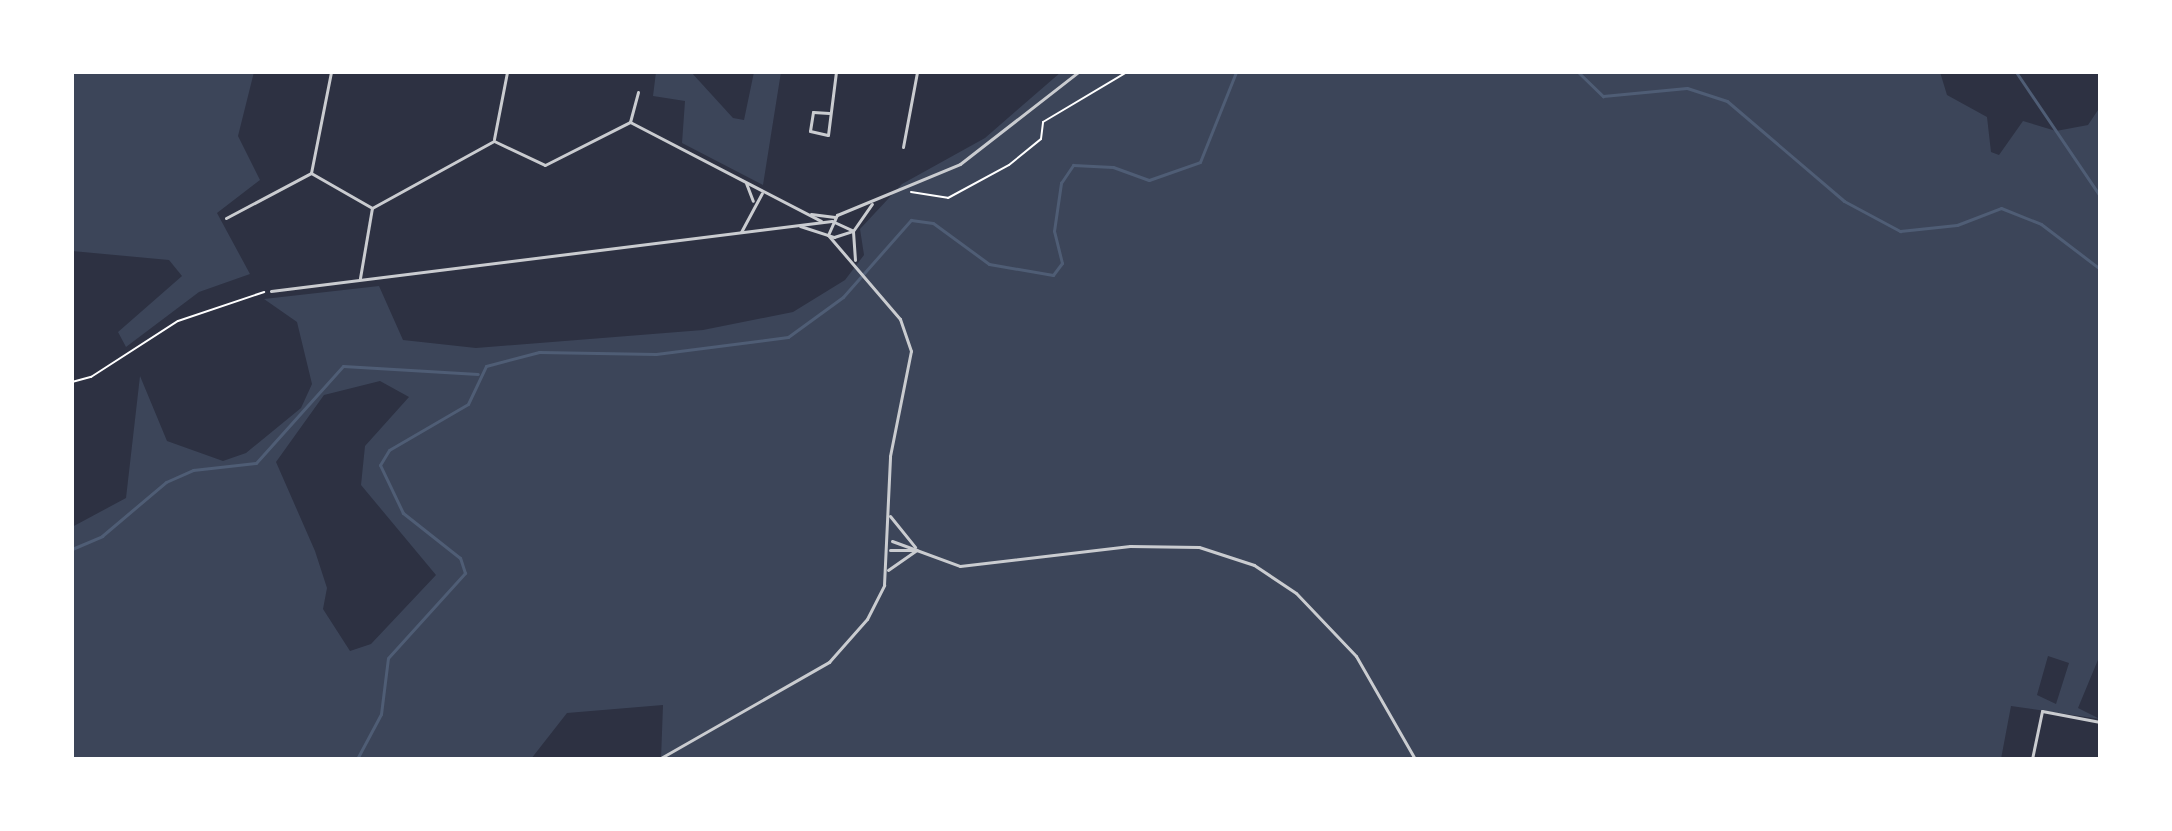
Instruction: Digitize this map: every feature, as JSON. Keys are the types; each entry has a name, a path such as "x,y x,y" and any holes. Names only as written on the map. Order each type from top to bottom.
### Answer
{"street":[{"path":"311,173 331,72"},
{"path":"494,141 507,72"},
{"path":"829,113 813,112 810,131 828,135 836,72"},
{"path":"903,147 917,72"},
{"path":"271,291 834,219 907,190 960,164 1078,72"},
{"path":"494,141 545,165 630,122 638,92"},
{"path":"630,122 822,222"},
{"path":"372,208 494,141"},
{"path":"311,173 372,208"},
{"path":"226,218 311,173"},
{"path":"746,183 753,201"},
{"path":"741,232 753,201 763,192"},
{"path":"797,225 841,236 853,231 875,202"},
{"path":"360,278 372,208"},
{"path":"807,214 834,219 853,231"},
{"path":"828,235 834,219"},
{"path":"853,231 855,260"},
{"path":"659,759 829,662 867,619 888,570 890,456 911,351 900,319 855,260 828,235"},
{"path":"890,516 917,550"},
{"path":"890,541 960,566 1117,547 1199,547 1254,565 1296,593 1356,656 1415,759"},
{"path":"890,550 917,550"},
{"path":"888,570 917,550"},
{"path":"2032,759 2042,711 2100,722"}],"path":[{"path":"907,190 948,198 1041,139 1043,122 1127,72"},
{"path":"72,382 113,365 178,321 271,291"}],"shaded area":[{"path":"72,72 254,72 238,136 260,180 217,213 250,274 199,292 126,347 118,332 182,276 169,260 72,251"},
{"path":"656,72 691,72 733,118 744,120 754,72 781,72 763,185 682,143 685,101 653,96"},
{"path":"1061,72 1940,72 1947,95 1987,117 1991,152 1999,155 2023,121 2056,131 2088,125 2100,107 2100,655 2078,708 2100,719 2011,706 2001,759 661,759 663,705 567,713 531,759 72,759 72,527 126,498 140,376 167,441 223,461 246,453 301,408 312,384 297,322 264,299 379,286 403,340 476,348 703,330 793,312 845,280 864,255 860,229 902,184 985,138","holes":["380,381 409,397 365,446 361,485 436,575 371,644 350,651 323,609 327,588 315,551 276,462 324,395","2048,656 2069,663 2056,704 2037,695"]}],"waterway":[{"path":"357,759 381,714 388,658 465,573 460,558 403,513 380,465 389,450 468,404 486,366 539,352 656,354 788,337 843,297 911,220 933,223 989,264 1053,275 1062,263 1054,231 1061,183 1073,165 1113,167 1149,180 1200,162 1236,72"},
{"path":"1578,72 1603,96 1687,88 1727,101 1844,201 1900,231 1957,225 2001,208 2041,224 2100,269"},
{"path":"2016,72 2100,196"},
{"path":"72,549 102,536 166,482 193,470 256,463 343,366 478,374"}]}
